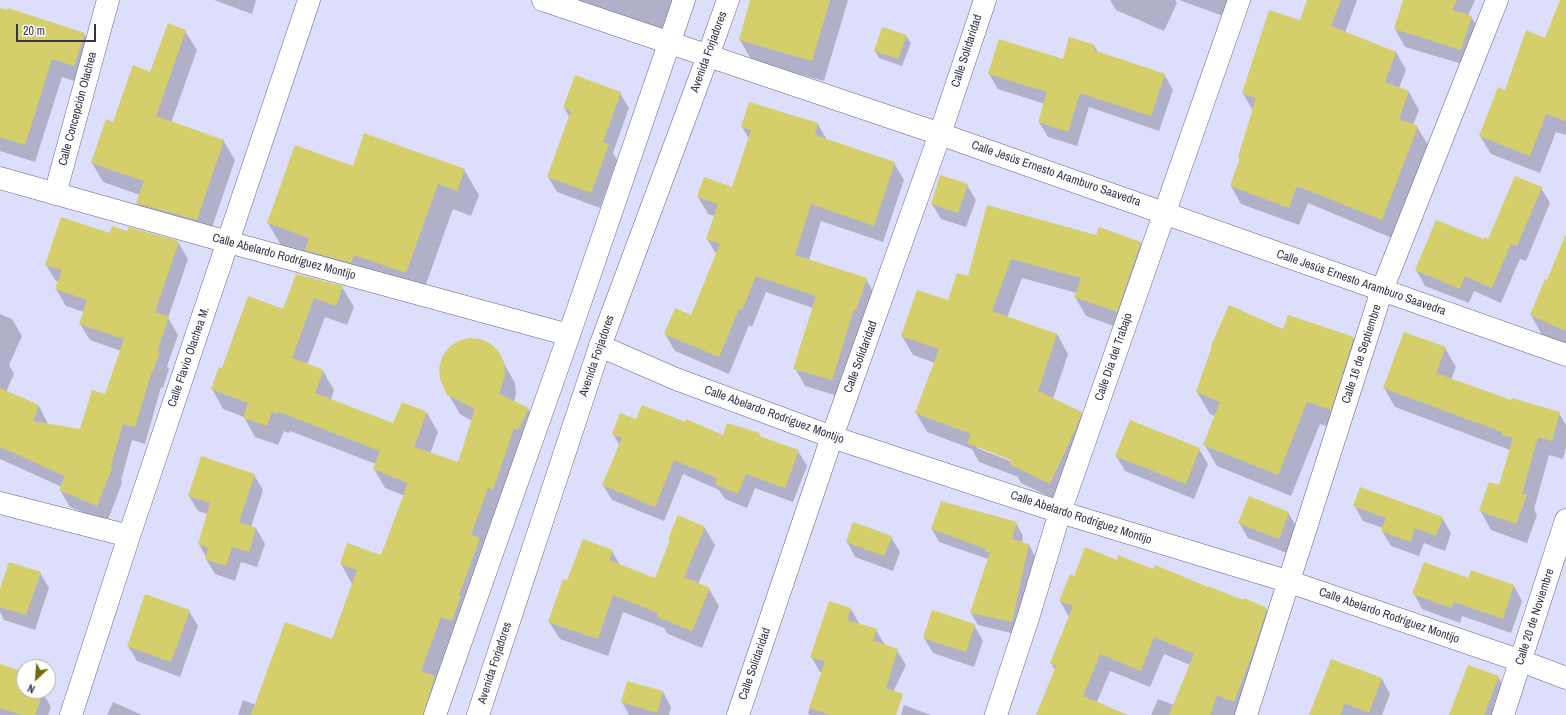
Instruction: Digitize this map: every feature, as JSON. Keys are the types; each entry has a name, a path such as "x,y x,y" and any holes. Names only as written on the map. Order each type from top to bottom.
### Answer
{"street":[{"name":"Calle Concepción Olachea","path":"55,194 108,0"},
{"name":"Calle Flavio Olachea M.","path":"71,715 128,536 309,0"},
{"name":"Calle Jesús Ernesto Aramburo Saavedra","path":"543,0 940,134 1566,355"},
{"path":"435,715 569,335 684,0"},
{"name":"Avenida Forjadores","path":"478,715 600,346 728,0"},
{"name":"Calle Solidaridad","path":"738,715 832,437 940,134 985,0"},
{"name":"Calle Día del Trabajo","path":"996,715 1029,615 1060,512 1239,0"},
{"name":"Calle 16 de Septiembre","path":"1246,715 1290,582 1382,290 1497,0"},
{"name":"Calle Abelardo Rodríguez Montijo","path":"0,178 569,335"},
{"name":"Calle Abelardo Rodríguez Montijo","path":"600,346 676,379 832,437 1060,512 1290,582 1521,661 1566,678"},
{"path":"0,503 128,536"},
{"name":"Calle 20 de Noviembre","path":"1503,715 1566,520"}],"building":[{"path":"750,0 830,0 812,61 739,40"},
{"path":"1307,0 1341,0 1331,26 1396,52 1385,82 1409,91 1399,119 1418,126 1382,220 1297,186 1289,208 1230,186 1240,158 1238,157 1256,98 1242,93 1269,10 1300,20"},
{"path":"1403,0 1457,0 1452,10 1472,16 1461,50 1394,29"},
{"path":"1560,0 1566,0 1566,121 1546,114 1530,156 1479,136 1498,87 1505,90 1526,30 1545,38"},
{"path":"0,8 7,10 8,8 85,33 74,66 52,59 25,145 0,137"},
{"path":"168,23 186,30 156,116 224,140 197,220 136,203 144,181 91,163 106,119 113,122 133,65 150,72"},
{"path":"882,27 907,35 898,59 874,51"},
{"path":"1069,37 1095,45 1093,50 1165,74 1151,116 1080,93 1068,132 1038,122 1047,92 988,74 999,39 1063,59"},
{"path":"575,75 621,92 603,142 609,144 591,193 547,177 571,111 563,108"},
{"path":"749,102 818,123 815,135 895,162 874,226 811,204 795,255 867,278 856,310 854,309 832,380 793,369 816,296 756,276 742,310 739,309 719,357 664,334 675,308 691,315 720,244 706,239 718,204 697,197 704,177 732,187 751,130 741,127"},
{"path":"364,133 465,169 457,191 438,184 406,273 354,255 351,263 305,250 309,238 267,223 295,145 353,166"},
{"path":"940,175 968,184 958,213 931,204"},
{"path":"1515,176 1542,187 1517,246 1511,244 1492,288 1465,276 1460,289 1415,270 1436,220 1484,239 1485,237 1488,239"},
{"path":"987,205 1096,235 1099,227 1141,242 1117,312 1074,297 1081,278 1011,259 992,311 1057,334 1038,391 1082,412 1050,484 1009,464 1011,460 967,443 971,434 915,413 939,349 901,336 917,290 948,300 957,273 968,276"},
{"path":"61,217 110,233 112,226 127,231 128,227 179,241 155,312 169,317 157,351 160,352 152,371 135,427 123,424 111,465 113,466 97,506 59,490 65,476 0,447 0,388 39,405 33,421 80,429 92,390 105,394 124,339 79,324 87,300 55,289 62,270 45,265"},
{"path":"1565,236 1566,331 1530,315 1545,279 1547,280"},
{"path":"296,274 343,286 336,306 314,298 292,358 324,370 315,393 393,423 402,402 427,412 414,447 458,462 475,409 447,395 440,379 439,368 442,357 449,347 458,341 469,338 481,339 491,344 499,352 504,362 505,374 499,394 529,408 518,430 514,428 493,490 488,488 471,535 480,538 459,595 461,595 452,621 441,617 421,671 435,676 423,715 251,715 285,622 332,639 357,570 340,564 347,543 381,555 408,483 373,469 380,451 279,412 278,414 272,412 267,426 243,418 248,403 211,389 219,367 222,368 248,296 283,309"},
{"path":"1229,305 1283,329 1288,315 1354,337 1331,410 1307,402 1278,475 1203,445 1220,402 1196,392 1211,346"},
{"path":"1404,332 1446,347 1436,373 1511,400 1512,398 1560,412 1552,441 1538,437 1522,494 1527,495 1516,524 1479,511 1489,482 1499,485 1513,438 1502,435 1502,432 1383,388"},
{"path":"642,405 685,422 686,419 723,435 727,423 760,433 759,436 799,450 785,488 746,474 738,494 715,484 717,478 674,460 655,507 602,485 622,438 612,434 620,413 636,419"},
{"path":"1130,420 1200,448 1186,484 1115,456"},
{"path":"201,456 255,474 239,522 256,528 249,552 232,547 226,566 205,559 208,548 198,544 210,503 188,496"},
{"path":"1360,487 1443,517 1436,536 1415,528 1411,542 1381,531 1386,518 1353,506"},
{"path":"1249,496 1289,512 1279,539 1238,523"},
{"path":"941,501 1017,522 1012,539 1029,544 1012,622 970,613 990,552 985,551 986,549 931,529"},
{"path":"678,515 705,527 684,577 710,588 692,631 657,617 658,613 613,595 598,639 548,622 563,579 567,580 583,539 613,550 609,560 655,578"},
{"path":"853,522 892,536 884,556 846,542"},
{"path":"1085,547 1117,560 1118,555 1153,569 1155,565 1208,587 1243,600 1244,598 1267,608 1253,652 1234,702 1217,695 1210,715 1169,715 1194,654 1154,637 1141,671 1100,654 1083,696 1128,715 1036,715 1056,666 1050,663 1073,606 1059,601 1070,574 1074,576"},
{"path":"9,562 41,572 26,615 0,607 0,589"},
{"path":"1424,562 1468,578 1471,570 1514,585 1503,619 1454,602 1451,608 1412,594"},
{"path":"145,594 190,610 171,662 127,646"},
{"path":"829,601 851,608 847,620 877,629 873,641 898,649 886,688 903,694 896,715 830,715 809,708 825,661 810,657"},
{"path":"932,610 975,624 966,652 923,638"},
{"path":"1331,659 1382,678 1369,713 1345,703 1340,715 1309,715"},
{"path":"0,664 16,669 16,699 41,699 35,715 22,715 0,708"},
{"path":"1468,665 1499,676 1484,715 1449,715"},
{"path":"627,681 663,691 657,713 621,702"}]}
